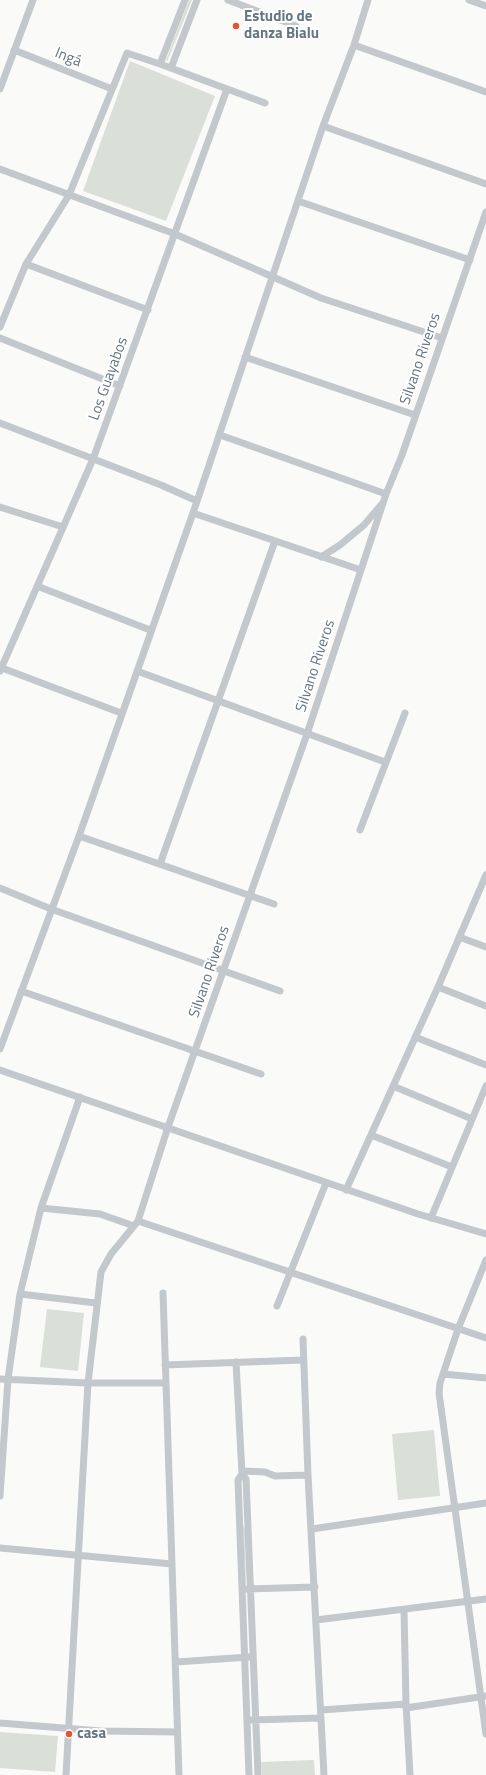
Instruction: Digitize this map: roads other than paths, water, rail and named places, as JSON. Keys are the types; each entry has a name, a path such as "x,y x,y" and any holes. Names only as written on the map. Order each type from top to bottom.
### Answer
{"street":[{"path":"0,89 33,0"},
{"path":"160,64 185,0"},
{"path":"171,68 197,0"},
{"path":"228,0 296,26"},
{"path":"0,1049 79,836 150,630 193,513 323,126 354,45 368,0"},
{"path":"469,0 486,6"},
{"path":"354,45 486,92"},
{"name":"Ingá","path":"14,50 112,89"},
{"path":"0,327 26,264 69,195 127,54 160,64 265,103"},
{"name":"Los Guayabos","path":"1,669 93,459 227,89"},
{"path":"323,126 486,184"},
{"path":"0,169 175,234 321,298 442,338"},
{"path":"298,201 346,219 470,260"},
{"name":"Silvano Riveros","path":"136,1224 168,1127 307,734 386,494 402,455 486,212"},
{"path":"26,264 148,310"},
{"path":"0,338 120,386"},
{"path":"245,357 415,415"},
{"path":"0,423 197,501"},
{"path":"220,435 386,494"},
{"path":"321,557 340,545 364,525 384,503"},
{"path":"0,507 63,527"},
{"path":"193,513 361,570"},
{"path":"160,864 275,541"},
{"path":"37,586 150,630"},
{"path":"1,669 122,713"},
{"path":"137,671 385,762"},
{"path":"360,830 405,712"},
{"path":"79,836 274,904"},
{"path":"346,1190 459,937 484,886 486,875"},
{"path":"0,888 51,909 280,991"},
{"path":"459,937 486,947"},
{"path":"438,986 486,1006"},
{"path":"21,991 262,1074"},
{"path":"415,1038 486,1065"},
{"path":"0,1070 346,1190 431,1218 486,1234"},
{"path":"393,1086 472,1118"},
{"path":"431,1218 486,1086"},
{"path":"0,1496 8,1379 20,1294 41,1208 80,1097"},
{"path":"371,1135 452,1167"},
{"path":"277,1306 326,1183"},
{"path":"41,1208 100,1214 136,1224 290,1272 486,1338"},
{"path":"66,1775 88,1383 96,1303 101,1272 111,1254 136,1224"},
{"path":"486,1260 458,1329 440,1384 439,1393 468,1602 483,1697 486,1734"},
{"path":"163,1293 179,1775"},
{"path":"20,1294 96,1303"},
{"path":"302,1339 324,1775"},
{"path":"165,1364 303,1360"},
{"path":"236,1362 242,1473 246,1479 251,1589 247,1721 249,1775"},
{"path":"443,1374 486,1378"},
{"path":"0,1378 88,1383 166,1383"},
{"path":"242,1473 265,1472 275,1476 308,1475"},
{"path":"242,1473 238,1480 243,1589 255,1720 258,1775"},
{"path":"312,1529 486,1503"},
{"path":"0,1548 172,1564"},
{"path":"243,1589 315,1587"},
{"path":"316,1620 486,1599"},
{"path":"404,1610 406,1706 410,1775"},
{"path":"176,1662 249,1657"},
{"path":"247,1721 483,1697"},
{"path":"0,1723 112,1732 177,1732"}],"place":[{"name":"Estudio de danza Bialu","path":"236,26"},
{"name":"casa","path":"69,1734"}]}
